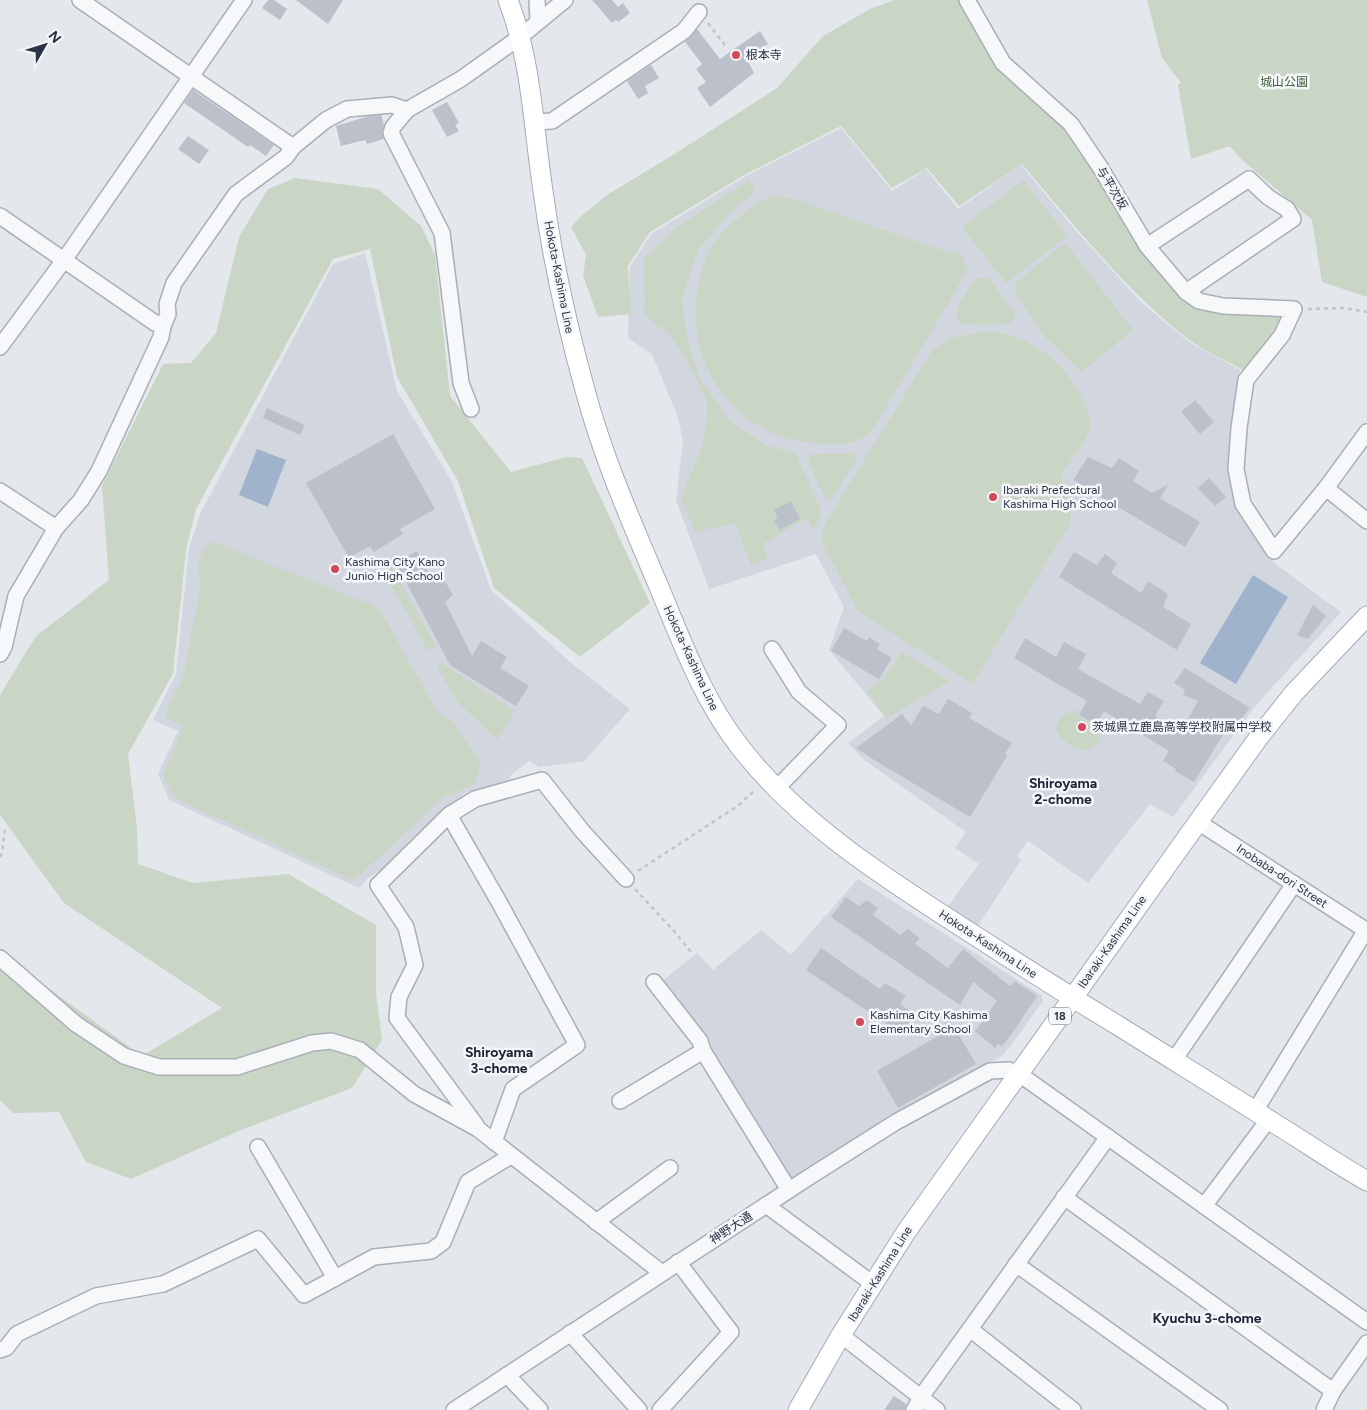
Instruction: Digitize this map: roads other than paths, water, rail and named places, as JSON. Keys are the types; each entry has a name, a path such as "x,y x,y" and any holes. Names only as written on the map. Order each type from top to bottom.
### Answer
{"main road":[{"name":"Hokota-Kashima Line","path":"508,0 520,36 529,76 542,190 569,329 585,392 616,484 699,681 722,723 739,746 777,788 815,824 896,885 1072,998 1367,1181"},
{"name":"Ibaraki-Kashima Line","path":"798,1410 873,1284 933,1193 1018,1073 1259,737 1294,693 1367,616"}],"street":[{"path":"80,0 292,147"},
{"path":"0,347 64,260 244,0"},
{"path":"537,0 538,22"},
{"path":"471,409 461,383 442,233 391,133 393,127 407,110 461,79 565,0"},
{"name":"与平次坂","path":"968,0 1003,63 1071,124 1100,167 1147,246 1186,292 1199,301 1223,306 1294,310 1282,335 1246,380 1239,428 1236,469 1243,504 1274,551 1326,488"},
{"path":"535,122 552,121 684,31 699,12"},
{"path":"0,654 4,647 16,596 56,528 81,500 99,471 161,338 168,314 167,304 174,283 236,194 286,157 292,147 326,120 347,109 392,105 407,110"},
{"path":"1147,246 1249,179 1268,197 1287,209 1293,219 1186,292"},
{"path":"0,216 155,324 163,326"},
{"path":"1367,432 1326,488 1367,521"},
{"path":"0,491 56,528"},
{"path":"772,650 798,692 838,725 777,788"},
{"path":"478,1129 397,1018 399,996 415,965 406,927 378,885 449,815 475,799 542,780 583,832 626,879"},
{"path":"449,815 577,1045 513,1089 494,1142"},
{"name":"Inobaba-dori Street","path":"1198,822 1366,931"},
{"path":"1174,1060 1294,884"},
{"path":"1204,1206 1262,1115 1366,931"},
{"path":"0,958 76,1024 124,1056 159,1067 238,1067 312,1043 331,1041 360,1050 414,1094 478,1129 662,1273"},
{"path":"654,982 700,1041 703,1051 789,1190"},
{"path":"620,1101 703,1051"},
{"name":"神野大通","path":"454,1410 678,1262 896,1122 990,1071 1009,1070 1018,1073"},
{"path":"1018,1073 1367,1322"},
{"path":"917,1403 1108,1137"},
{"path":"258,1147 335,1278"},
{"path":"0,1350 6,1348 17,1334 96,1296 163,1284 258,1239 304,1295 374,1257 431,1251 443,1242 468,1182 511,1156"},
{"path":"596,1222 670,1168"},
{"path":"1064,1197 1333,1391"},
{"path":"766,1205 873,1284"},
{"path":"660,1410 731,1332 678,1262"},
{"path":"1016,1264 1220,1410"},
{"path":"970,1329 1072,1410"},
{"path":"570,1334 639,1410"},
{"path":"841,1335 917,1403 937,1410"},
{"path":"1324,1410 1333,1391 1367,1343"},
{"path":"507,1375 540,1410"}],"water":[{"path":"257,449 286,460 268,507 239,495"},
{"path":"1253,575 1288,597 1236,684 1200,663"}],"place":[{"name":"根本寺","path":"736,55"},
{"name":"Ibaraki Prefectural Kashima High School","path":"993,497"},
{"name":"Kashima City Kano Junio High School","path":"335,569"},
{"name":"茨城県立鹿島高等学校附属中学校","path":"1082,727"},
{"name":"Kashima City Kashima Elementary School","path":"860,1022"}],"district":[{"name":"Shiroyama 2-chome","path":"1063,792"},
{"name":"Shiroyama 3-chome","path":"499,1060"},
{"name":"Kyuchu 3-chome","path":"1207,1318"}],"park label":[{"name":"城山公園","path":"1284,82"}]}
